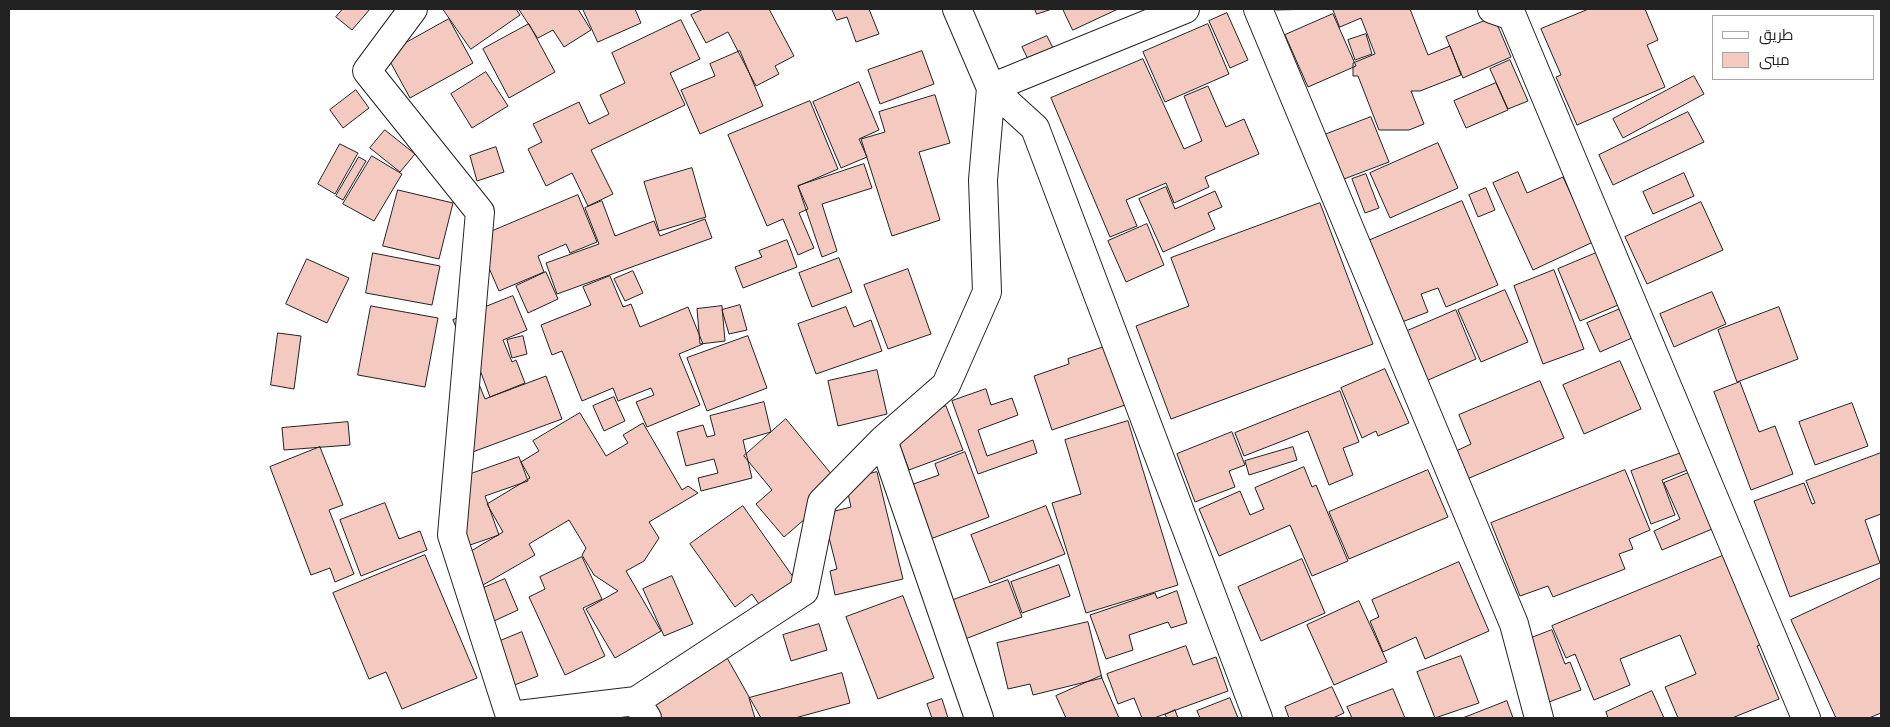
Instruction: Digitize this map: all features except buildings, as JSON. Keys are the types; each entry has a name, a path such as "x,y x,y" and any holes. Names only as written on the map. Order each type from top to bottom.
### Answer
{"street":[{"path":"414,9 367,71 480,212 452,535 510,716 642,710 804,591 822,502 883,440 946,384 987,292 983,180 991,88"},
{"path":"957,9 991,88 1035,128 1258,718"},
{"path":"991,88 1185,9"},
{"path":"1258,9 1514,624 1539,718"},
{"path":"1512,11 1806,718"},
{"path":"883,440 963,666 979,718"}]}
